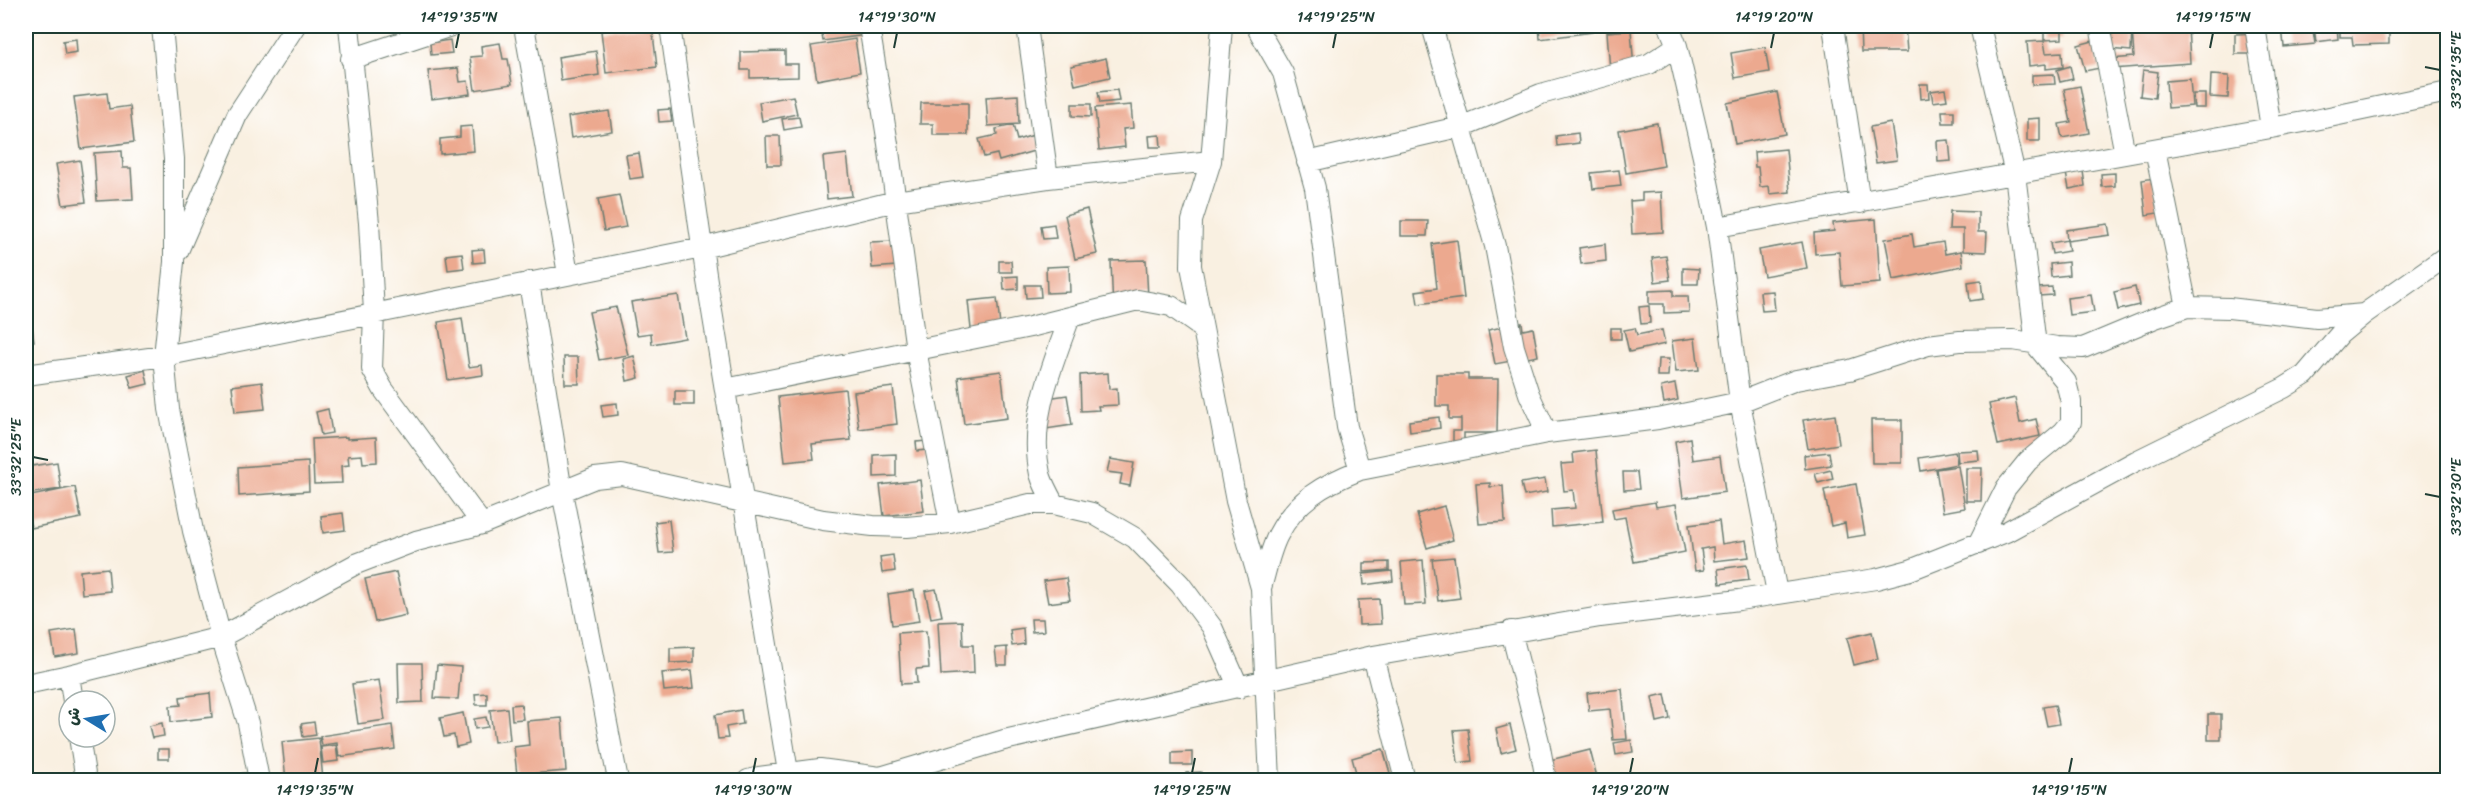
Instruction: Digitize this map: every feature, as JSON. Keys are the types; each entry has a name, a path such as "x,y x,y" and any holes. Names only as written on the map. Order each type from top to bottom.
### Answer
{"street":[{"path":"162,26 174,159 174,262 164,356 169,409 193,531 221,637 248,723 259,780"},
{"path":"174,262 186,228 237,115 295,26"},
{"path":"349,26 369,223 374,312 372,369 383,389 482,524"},
{"path":"351,59 451,26"},
{"path":"524,26 568,274"},
{"path":"670,26 702,248 788,772"},
{"path":"868,26 896,201 916,350 950,523"},
{"path":"1028,26 1048,178"},
{"path":"1222,26 1211,161 1192,221 1191,266 1236,501 1261,588 1270,780"},
{"path":"1256,26 1283,73 1315,188 1347,426 1360,470"},
{"path":"1432,26 1463,126 1495,246 1514,347 1529,394 1547,433"},
{"path":"1669,26 1677,46 1716,227 1740,402 1777,594"},
{"path":"1833,26 1860,203"},
{"path":"1978,544 2006,488 2028,461 2063,432 2071,422 2071,402 2066,382 2036,345 2014,174 1982,26"},
{"path":"2100,26 2125,154"},
{"path":"2255,26 2271,128"},
{"path":"1307,162 1463,126 1541,94 1649,64 1677,46"},
{"path":"1716,227 2271,128 2448,92"},
{"path":"2155,149 2187,308"},
{"path":"26,375 164,356 374,312 702,248 896,201 1048,178 1211,161"},
{"path":"748,780 788,772 820,770 880,777 1004,740 1373,656 1599,616 1777,594 1876,579 1910,570 2006,532 2136,461 2284,388 2306,375 2340,334 2364,314 2448,255"},
{"path":"529,282 562,492 618,780"},
{"path":"725,389 1070,317 1138,300 1171,306 1202,328"},
{"path":"1261,588 1277,536 1296,506 1332,481 1360,470 1547,433 1658,419 1740,402 1796,380 1850,370 1928,345 1960,341 2013,340 2036,345 2083,348 2155,318 2187,308 2229,308 2317,318 2364,314"},
{"path":"1054,504 1041,477 1037,431 1045,389 1070,317"},
{"path":"26,684 221,637 356,564 416,541 482,524 595,478 622,475 823,520 873,526 907,527 950,523 1004,508 1030,504 1054,504 1092,513 1136,538 1180,584 1212,627 1239,688"},
{"path":"1511,631 1539,742 1546,780"},
{"path":"1373,656 1405,780"},
{"path":"69,675 71,689"},
{"path":"81,749 86,780"}],"building":[{"path":"652,26 657,67 606,73 601,31"},
{"path":"865,26 866,35 823,41 821,29"},
{"path":"1539,26 1591,26 1592,32 1540,39"},
{"path":"1710,26 1759,26 1759,27 1710,29"},
{"path":"1860,26 1905,26 1907,52 1861,52"},
{"path":"2111,26 2132,26 2131,51 2109,49"},
{"path":"2188,26 2190,63 2112,69 2111,59 2134,57 2132,28"},
{"path":"2282,26 2300,26 2300,32 2313,31 2315,44 2284,47"},
{"path":"2314,26 2337,26 2338,39 2316,42"},
{"path":"2389,26 2389,44 2353,45 2352,37 2340,37 2340,27"},
{"path":"2062,28 2062,39 2044,40 2044,29"},
{"path":"1631,30 1634,69 1610,71 1607,32"},
{"path":"2255,33 2255,54 2235,54 2235,34"},
{"path":"76,39 77,52 65,54 63,41"},
{"path":"855,39 860,72 817,80 811,46"},
{"path":"450,40 452,53 431,55 430,43"},
{"path":"2044,41 2046,53 2062,52 2063,67 2046,69 2046,64 2029,66 2027,42"},
{"path":"2093,41 2100,68 2085,71 2078,45"},
{"path":"500,43 503,59 508,59 512,84 475,90 470,57 482,56 481,46"},
{"path":"1765,47 1769,72 1735,78 1731,53"},
{"path":"596,51 599,75 561,81 558,57"},
{"path":"785,51 785,64 798,64 798,77 750,78 750,70 741,70 741,52"},
{"path":"1106,58 1110,77 1075,85 1071,66"},
{"path":"2070,66 2073,79 2060,82 2057,70"},
{"path":"458,68 460,82 468,81 470,94 432,99 428,71"},
{"path":"2143,70 2158,72 2155,98 2140,96"},
{"path":"2054,74 2055,84 2032,85 2032,75"},
{"path":"2211,75 2229,76 2228,98 2210,97"},
{"path":"2190,79 2192,106 2168,108 2166,81"},
{"path":"1920,84 1928,84 1929,98 1921,99"},
{"path":"2080,86 2089,133 2062,138 2059,124 2071,122 2064,89"},
{"path":"1945,89 1947,100 1933,102 1931,91"},
{"path":"1117,90 1119,101 1100,103 1098,92"},
{"path":"1777,92 1785,134 1735,144 1727,103"},
{"path":"107,93 109,109 130,106 134,142 81,149 74,97"},
{"path":"2193,94 2205,94 2205,108 2194,108"},
{"path":"1018,95 1019,124 988,126 986,97"},
{"path":"793,96 797,114 762,121 759,102"},
{"path":"921,103 968,103 968,135 933,135 933,124 920,124"},
{"path":"1072,104 1091,104 1091,117 1072,116"},
{"path":"1131,105 1133,128 1123,129 1125,147 1099,150 1095,108"},
{"path":"670,109 672,121 659,122 658,110"},
{"path":"609,111 612,131 571,138 568,117"},
{"path":"1942,111 1954,111 1954,123 1943,123"},
{"path":"799,117 801,127 784,130 782,119"},
{"path":"2040,118 2040,141 2027,141 2027,119"},
{"path":"1657,123 1664,166 1626,173 1619,130"},
{"path":"1891,123 1897,160 1876,163 1870,127"},
{"path":"1013,125 1017,140 1037,134 1041,149 999,161 997,154 984,157 979,139 997,135 996,129"},
{"path":"472,126 474,151 440,154 440,139 460,137 460,127"},
{"path":"1578,133 1579,143 1557,146 1556,136"},
{"path":"1160,135 1161,147 1150,147 1149,136"},
{"path":"766,136 780,136 781,165 767,165"},
{"path":"1949,140 1951,161 1938,162 1937,141"},
{"path":"1786,149 1790,192 1770,194 1769,186 1760,187 1754,152"},
{"path":"122,151 123,168 131,168 133,199 97,201 94,153"},
{"path":"639,153 643,177 630,179 626,155"},
{"path":"847,154 852,196 827,199 823,157"},
{"path":"80,160 86,202 63,205 56,164"},
{"path":"1619,170 1621,186 1593,189 1591,173"},
{"path":"2083,171 2085,186 2069,189 2066,173"},
{"path":"2115,173 2115,186 2102,187 2101,174"},
{"path":"2154,178 2158,213 2146,215 2142,180"},
{"path":"1661,192 1663,232 1632,234 1630,201 1642,200 1642,193"},
{"path":"619,195 626,227 604,231 598,199"},
{"path":"1087,209 1097,254 1075,259 1065,215"},
{"path":"1950,211 1978,212 1978,232 1987,232 1986,252 1963,251 1963,229 1949,229"},
{"path":"1876,219 1880,283 1842,286 1839,252 1815,254 1814,233 1834,231 1833,223"},
{"path":"1401,221 1428,221 1427,236 1401,236"},
{"path":"1054,224 1056,238 1043,239 1041,226"},
{"path":"2108,224 2110,235 2067,241 2066,230"},
{"path":"1912,234 1914,247 1943,242 1945,254 1961,251 1963,266 1893,280 1885,239"},
{"path":"1457,240 1464,298 1418,304 1416,291 1437,288 1432,244"},
{"path":"2067,240 2069,251 2052,254 2050,243"},
{"path":"894,241 896,266 872,268 870,242"},
{"path":"1802,242 1807,268 1764,276 1759,250"},
{"path":"1605,244 1606,261 1581,264 1579,248"},
{"path":"484,249 485,262 473,263 472,250"},
{"path":"462,253 464,268 448,270 446,255"},
{"path":"1666,256 1670,280 1655,282 1652,258"},
{"path":"1146,260 1148,297 1139,297 1140,311 1113,312 1111,261"},
{"path":"999,261 1011,261 1012,272 999,272"},
{"path":"2068,262 2069,275 2051,277 2050,264"},
{"path":"1069,266 1070,292 1047,293 1046,267"},
{"path":"1683,268 1699,269 1698,284 1683,284"},
{"path":"1018,276 1018,289 1004,290 1003,277"},
{"path":"1981,280 1983,299 1970,301 1968,282"},
{"path":"1025,285 1040,285 1041,297 1026,298"},
{"path":"2052,287 2053,295 2039,296 2038,288"},
{"path":"2135,287 2139,305 2118,310 2114,292"},
{"path":"1673,290 1673,296 1688,296 1689,312 1664,313 1664,304 1649,304 1649,291"},
{"path":"1773,291 1775,310 1762,311 1760,292"},
{"path":"678,295 685,338 652,344 651,333 637,335 631,302"},
{"path":"2091,295 2094,312 2069,315 2067,298"},
{"path":"997,298 1000,326 971,329 968,301"},
{"path":"1649,306 1650,323 1641,324 1639,307"},
{"path":"616,307 628,355 599,360 589,312"},
{"path":"462,318 469,367 482,365 483,375 448,380 438,322"},
{"path":"1522,323 1523,330 1533,328 1538,356 1495,364 1488,330"},
{"path":"32,326 34,341 26,341 26,327"},
{"path":"1611,328 1621,328 1621,339 1611,339"},
{"path":"1635,328 1637,335 1662,330 1665,344 1629,352 1624,330"},
{"path":"1695,338 1699,370 1676,372 1672,341"},
{"path":"634,356 639,378 627,381 623,359"},
{"path":"564,357 578,357 579,384 565,384"},
{"path":"1658,359 1669,359 1668,376 1657,376"},
{"path":"145,370 148,384 132,388 128,375"},
{"path":"1001,371 1007,418 964,424 958,377"},
{"path":"1108,373 1109,389 1117,388 1118,405 1098,406 1099,410 1081,411 1080,375"},
{"path":"1436,374 1468,374 1468,379 1498,379 1497,433 1464,433 1464,450 1453,451 1453,431 1461,431 1461,419 1449,419 1449,406 1436,406"},
{"path":"262,382 265,409 235,412 232,386"},
{"path":"1675,384 1678,400 1664,403 1661,387"},
{"path":"893,387 897,424 859,429 854,392"},
{"path":"845,389 851,440 812,444 814,459 785,462 778,397"},
{"path":"675,391 694,391 694,405 675,405"},
{"path":"1067,395 1072,425 1046,429 1041,399"},
{"path":"2015,398 2020,423 2036,419 2040,436 1998,445 1989,404"},
{"path":"617,403 618,415 603,417 601,405"},
{"path":"328,409 332,433 321,435 316,412"},
{"path":"1835,415 1839,444 1808,449 1803,420"},
{"path":"1439,417 1440,428 1410,432 1409,421"},
{"path":"1871,420 1902,420 1902,463 1872,463"},
{"path":"347,437 347,439 376,437 377,462 363,463 362,455 348,456 349,465 341,466 342,483 314,484 312,439"},
{"path":"1690,438 1693,460 1720,456 1725,492 1683,498 1675,441"},
{"path":"927,441 928,450 917,451 916,442"},
{"path":"1596,450 1603,522 1552,527 1551,510 1575,508 1573,490 1564,491 1561,464 1574,463 1573,453"},
{"path":"1978,450 1979,460 1958,462 1957,451"},
{"path":"1829,452 1831,465 1805,469 1804,455"},
{"path":"1955,452 1957,464 1921,471 1919,458"},
{"path":"896,454 896,476 874,477 874,455"},
{"path":"1110,459 1134,463 1130,486 1120,484 1122,474 1107,472"},
{"path":"57,462 61,489 26,494 26,467"},
{"path":"308,462 309,491 239,496 238,467"},
{"path":"1958,466 1965,508 1943,512 1936,469"},
{"path":"1966,468 1982,468 1981,501 1966,501"},
{"path":"1831,470 1833,479 1818,483 1815,474"},
{"path":"1623,472 1637,472 1639,489 1624,490"},
{"path":"1545,479 1547,492 1524,496 1521,483"},
{"path":"920,480 924,511 884,516 880,485"},
{"path":"1490,483 1490,487 1503,486 1505,522 1479,524 1476,484"},
{"path":"1856,484 1865,535 1847,538 1845,523 1831,526 1824,490"},
{"path":"75,487 81,518 31,528 26,497"},
{"path":"1655,502 1656,507 1676,504 1685,552 1634,562 1625,517 1614,519 1612,509"},
{"path":"1444,506 1453,540 1427,548 1417,514"},
{"path":"343,513 345,530 323,533 321,516"},
{"path":"669,520 673,552 659,553 655,522"},
{"path":"1719,521 1722,544 1746,540 1749,557 1714,561 1713,547 1701,549 1704,570 1695,571 1689,525"},
{"path":"893,555 895,571 882,573 880,557"},
{"path":"1454,557 1460,598 1438,601 1432,559"},
{"path":"1423,560 1426,604 1404,605 1401,562"},
{"path":"1389,562 1389,570 1364,572 1364,563"},
{"path":"1747,565 1749,580 1720,584 1718,569"},
{"path":"108,568 110,591 82,594 80,571"},
{"path":"1392,571 1393,581 1364,585 1363,574"},
{"path":"396,572 406,615 375,622 365,579"},
{"path":"1066,578 1070,600 1048,603 1044,581"},
{"path":"936,589 942,616 931,618 925,591"},
{"path":"914,590 919,621 892,625 888,594"},
{"path":"1379,599 1381,624 1359,625 1358,600"},
{"path":"1031,619 1043,619 1044,631 1032,632"},
{"path":"962,621 963,645 973,645 974,673 941,675 938,622"},
{"path":"1023,628 1024,644 1012,646 1010,630"},
{"path":"76,629 79,653 55,657 51,633"},
{"path":"926,631 929,668 916,669 917,683 901,684 898,633"},
{"path":"1872,632 1878,659 1854,665 1847,638"},
{"path":"694,647 694,662 670,663 670,648"},
{"path":"1007,647 1007,665 997,665 995,648"},
{"path":"398,663 422,663 423,702 399,703"},
{"path":"437,665 461,667 458,699 434,698"},
{"path":"692,670 694,688 664,691 662,673"},
{"path":"379,680 385,720 358,724 352,684"},
{"path":"1622,689 1627,739 1613,740 1610,709 1589,711 1587,693"},
{"path":"210,693 212,717 171,722 170,706 181,705 180,697"},
{"path":"487,693 487,705 476,705 475,694"},
{"path":"1665,694 1670,719 1657,722 1652,697"},
{"path":"521,704 523,719 512,720 511,705"},
{"path":"2055,705 2059,724 2047,726 2043,707"},
{"path":"507,708 510,740 494,742 490,710"},
{"path":"741,710 743,724 726,727 728,738 718,739 715,715"},
{"path":"463,713 469,744 456,747 454,735 444,737 440,718"},
{"path":"2208,714 2221,714 2221,740 2208,740"},
{"path":"486,717 488,727 475,729 474,719"},
{"path":"562,718 566,771 517,775 514,747 529,745 527,721"},
{"path":"314,722 316,735 303,737 301,724"},
{"path":"162,723 164,736 152,738 149,726"},
{"path":"392,725 395,749 339,757 337,743 322,745 320,736"},
{"path":"1510,725 1516,749 1501,753 1496,729"},
{"path":"1468,729 1472,761 1458,763 1454,730"},
{"path":"319,738 323,780 286,780 282,742"},
{"path":"1631,740 1633,752 1616,755 1614,743"},
{"path":"336,745 338,761 323,763 321,747"},
{"path":"158,749 169,749 169,759 158,759"},
{"path":"1383,749 1392,780 1358,780 1352,758"},
{"path":"1590,750 1597,777 1584,780 1555,780 1550,760"},
{"path":"1192,752 1192,765 1172,765 1172,753"},
{"path":"1201,772 1202,780 1187,780 1186,773"},
{"path":"245,773 246,780 213,780 213,779"}]}
